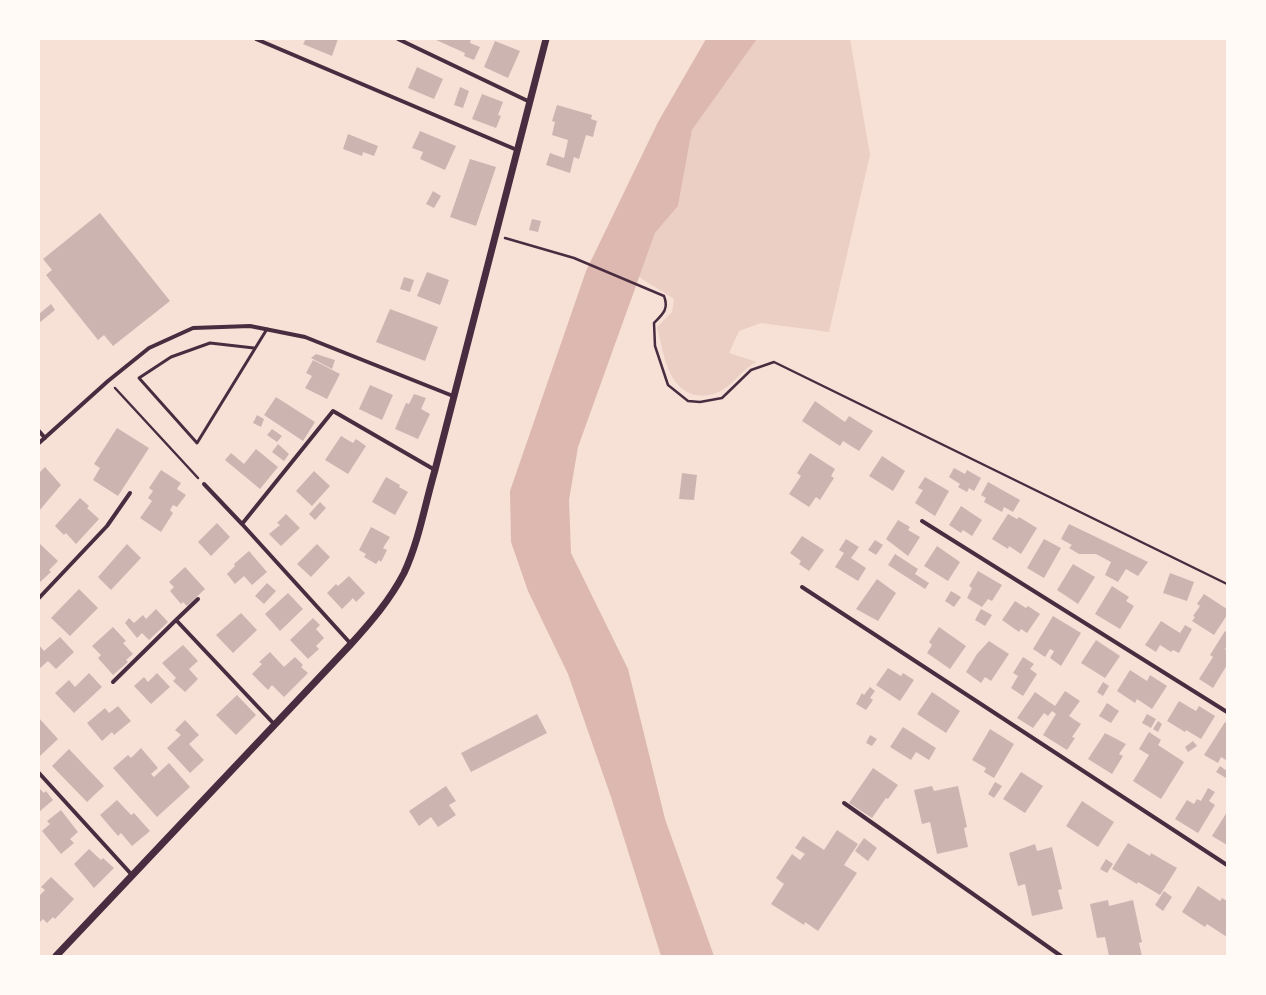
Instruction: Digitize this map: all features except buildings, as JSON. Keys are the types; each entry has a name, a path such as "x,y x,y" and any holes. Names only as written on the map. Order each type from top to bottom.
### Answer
{"street":[{"path":"256,39 517,150"},
{"path":"398,39 530,102"},
{"path":"56,956 351,644 379,612 404,572 418,530 434,470 546,39"},
{"path":"39,443 108,380 149,348 194,328 250,326 305,337 453,396"},
{"path":"242,524 333,411 434,470"},
{"path":"39,431 44,438"},
{"path":"204,484 351,644"},
{"path":"39,598 107,526 130,493"},
{"path":"922,521 1227,712"},
{"path":"802,587 1227,865"},
{"path":"113,682 198,599"},
{"path":"176,620 275,724"},
{"path":"39,773 132,875"},
{"path":"844,803 1061,956"}],"lane":[{"path":"254,348 210,343 172,357 139,378 198,443 254,348 267,329"}],"path":[{"path":"495,235 574,258 664,296 666,311 654,323 655,346 668,385 688,401 700,402 722,398 751,370 774,362 1227,584"},
{"path":"108,380 204,484"}],"shaded area":[{"path":"706,39 757,39 692,130 678,206 655,233 578,447 569,500 571,553 628,669 665,819 714,956 661,956 611,797 568,674 528,591 511,542 510,491 586,271 658,122"},
{"path":"757,39 850,39 870,155 829,332 761,323 739,331 729,353 757,362 721,391 710,395 695,395 685,391 672,377 664,357 657,327 672,312 674,299 639,277 655,233 678,206 692,130"}]}
